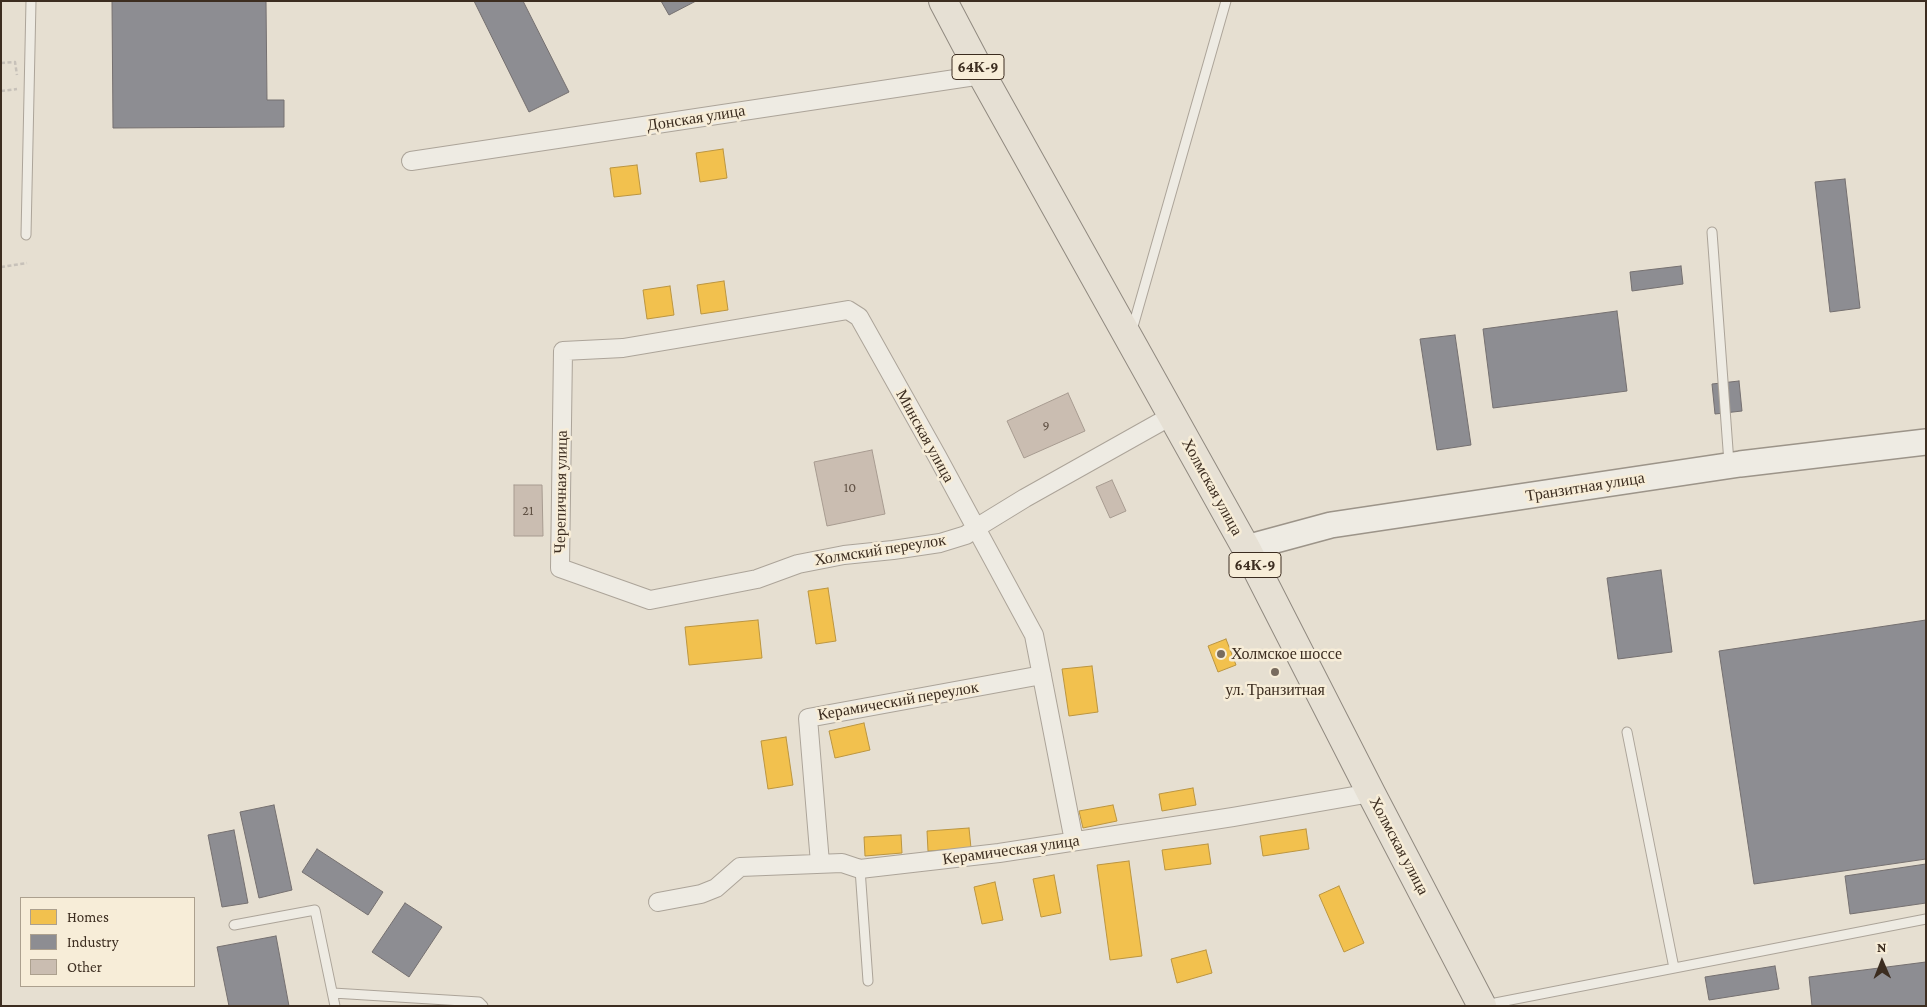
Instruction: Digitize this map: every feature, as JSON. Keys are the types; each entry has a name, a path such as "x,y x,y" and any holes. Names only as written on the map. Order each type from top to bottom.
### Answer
{"main road":[{"name":"Холмская улица","path":"943,1 982,75 1246,548 1482,1006"},
{"name":"Транзитная улица","path":"1246,548 1331,525 1729,466 1926,442"}],"street":[{"name":"Донская улица","path":"411,161 982,75"},
{"name":"Минская улица","path":"563,351 623,348 848,310 859,317 1034,635 1074,842"},
{"name":"Черепичная улица","path":"563,351 560,568 650,600"},
{"name":"Холмский переулок","path":"650,600 758,579 798,564 844,555 940,543 966,534 1172,415"},
{"name":"Керамический переулок","path":"820,863 808,718 1042,675"},
{"name":"Керамическая улица","path":"658,902 701,894 716,888 740,867 842,863 860,869 999,853 1233,817 1371,793"}],"lane":[{"path":"26,235 31,1"},
{"path":"1130,338 1226,1"},
{"path":"1712,232 1729,466"},
{"path":"1627,732 1674,968"},
{"path":"860,869 868,981"},
{"path":"234,926 315,910 336,1006"},
{"path":"1482,1006 1926,919"},
{"path":"333,993 479,1002 483,1006"}],"path":[{"path":"1,63 15,62 18,89 1,91"},
{"path":"1,267 27,263"}],"building: Homes":[{"path":"723,149 727,178 700,182 696,153"},
{"path":"637,165 641,194 614,197 610,168"},
{"path":"724,281 728,310 701,314 697,285"},
{"path":"670,286 674,315 647,319 643,290"},
{"path":"828,588 836,641 816,644 808,591"},
{"path":"758,620 762,658 689,665 685,627"},
{"path":"1226,639 1236,665 1218,672 1208,646"},
{"path":"1092,666 1098,712 1069,716 1062,669"},
{"path":"864,723 870,750 835,758 829,731"},
{"path":"786,737 793,785 768,789 761,741"},
{"path":"1193,788 1196,805 1162,811 1159,794"},
{"path":"1113,805 1117,821 1083,828 1079,811"},
{"path":"969,828 971,848 928,851 927,831"},
{"path":"1306,829 1309,849 1263,856 1260,836"},
{"path":"901,835 902,853 865,856 864,837"},
{"path":"1208,844 1211,864 1165,870 1162,850"},
{"path":"1129,861 1142,956 1110,960 1097,865"},
{"path":"1054,875 1061,913 1041,917 1033,879"},
{"path":"995,882 1003,920 982,924 974,887"},
{"path":"1339,886 1364,943 1344,952 1319,895"},
{"path":"1206,950 1212,973 1177,983 1171,959"}],"building: Industry":[{"path":"112,1 266,1 267,100 284,100 284,127 113,128"},
{"path":"474,1 523,1 569,92 529,112"},
{"path":"661,1 696,1 669,15"},
{"path":"1845,179 1860,308 1830,312 1815,182"},
{"path":"1681,266 1683,284 1632,291 1630,272"},
{"path":"1617,311 1627,391 1493,408 1483,329"},
{"path":"1455,335 1471,445 1437,450 1420,339"},
{"path":"1739,381 1742,411 1715,414 1712,384"},
{"path":"1661,570 1672,652 1618,659 1607,578"},
{"path":"1926,620 1926,859 1754,884 1719,651"},
{"path":"274,805 292,890 259,898 240,812"},
{"path":"234,830 248,903 222,907 208,835"},
{"path":"317,849 383,892 368,915 302,872"},
{"path":"1926,864 1926,903 1850,914 1845,876"},
{"path":"405,903 442,927 409,977 372,952"},
{"path":"276,936 289,1006 229,1006 217,947"},
{"path":"1926,962 1926,1006 1812,1006 1809,977"},
{"path":"1775,966 1779,989 1709,1000 1705,977"}],"building: Other":[{"path":"1068,393 1085,431 1024,458 1007,421"},
{"path":"872,450 885,514 827,526 814,462"},
{"path":"1112,480 1126,511 1110,518 1096,487"},
{"path":"514,485 542,485 543,536 514,536"}],"place":[{"name":"Холмское шоссе","path":"1221,654"},
{"name":"ул. Транзитная","path":"1275,672"}]}
